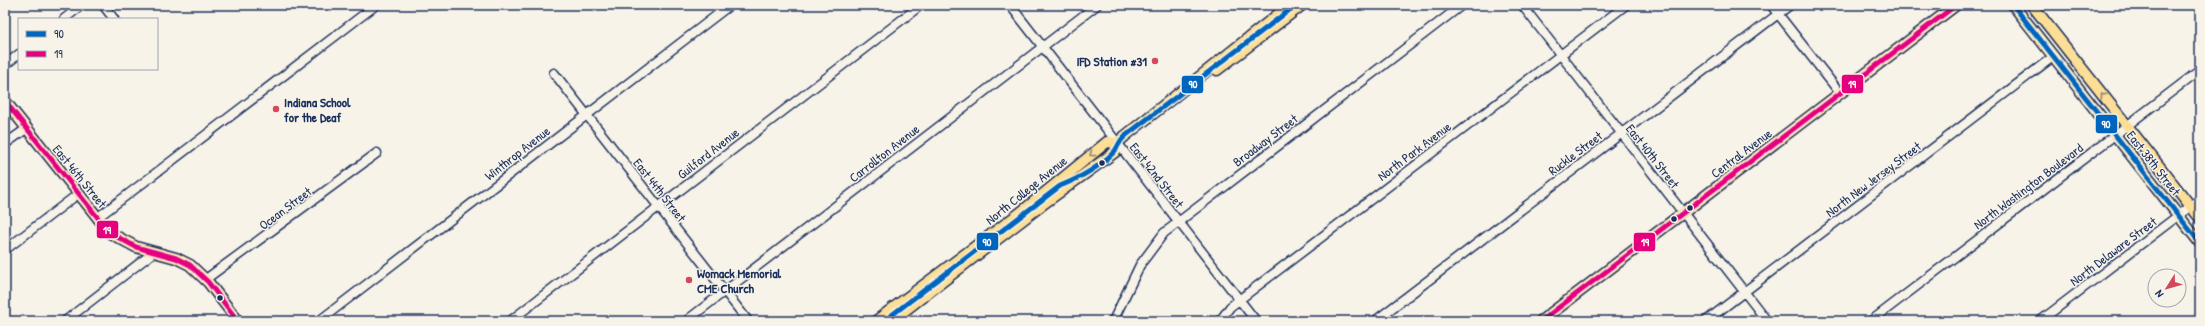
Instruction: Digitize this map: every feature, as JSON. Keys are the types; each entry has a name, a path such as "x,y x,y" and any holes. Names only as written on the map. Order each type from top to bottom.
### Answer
{"main road":[{"name":"North College Avenue","path":"891,321 1042,204 1115,152 1117,143 1185,90 1202,73 1290,5"},
{"name":"North College Avenue","path":"1185,90 1206,78 1302,5"},
{"name":"Central Avenue","path":"1541,321 1956,5"},
{"name":"East 38th Street","path":"2013,5 2200,243"},
{"name":"East 38th Street","path":"2032,5 2200,218"},
{"name":"East 46th Street","path":"5,101 97,218 114,235 136,247 185,262 195,268 206,279 238,321"},
{"name":"North College Avenue","path":"876,321 1026,208 1107,142 1117,143"}],"street":[{"path":"65,18 82,5"},
{"path":"103,5 113,18"},
{"path":"97,218 376,5"},
{"name":"Winthrop Avenue","path":"319,321 730,5"},
{"name":"Guilford Avenue","path":"510,321 921,5"},
{"name":"East 42nd Street","path":"1010,5 1256,321"},
{"name":"Carrollton Avenue","path":"686,321 1098,5"},
{"name":"Broadway Street","path":"1113,321 1146,254 1160,237 1178,221 1462,5"},
{"name":"East 40th Street","path":"1522,5 1767,321"},
{"name":"North Park Avenue","path":"1220,321 1230,307 1626,5"},
{"path":"1771,5 1840,93"},
{"name":"Ruckle Street","path":"1375,321 1790,5"},
{"path":"5,64 18,55"},
{"name":"North New Jersey Street","path":"1706,321 2054,56"},
{"name":"North Washington Boulevard","path":"1871,321 2200,70"},
{"name":"East 44th Street","path":"554,73 748,321"},
{"path":"5,144 26,129"},
{"name":"Ocean Street","path":"206,279 377,154"},
{"path":"5,250 78,194"},
{"name":"North Delaware Street","path":"2040,321 2200,199"},
{"path":"64,321 154,252"}],"transit line":[{"name":"90","path":"884,321 1060,186 1101,164 1115,151 1120,141 1125,136 1296,5"},
{"name":"19","path":"1541,321 1956,5"},
{"name":"90","path":"2013,5 2200,243"},
{"name":"19","path":"5,101 110,233 136,247 176,258 190,265 208,282 238,321"}],"place":[{"name":"IFD Station #31","path":"1155,61"},
{"name":"Indiana School for the Deaf","path":"276,109"},
{"name":"Womack Memorial CME Church","path":"689,280"}]}
